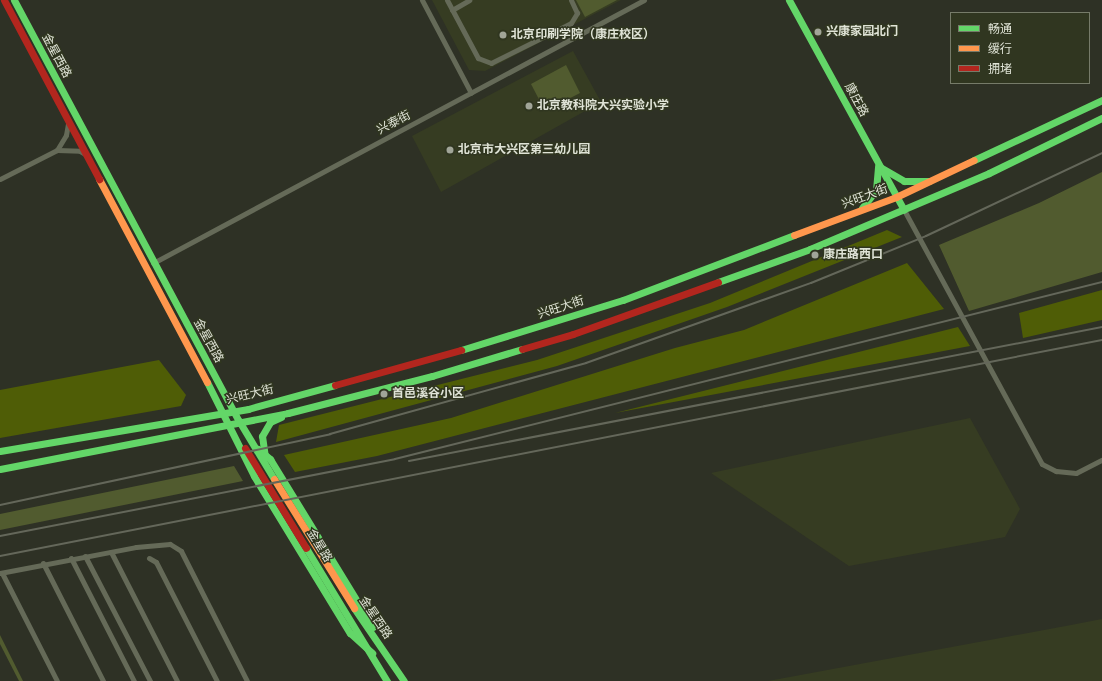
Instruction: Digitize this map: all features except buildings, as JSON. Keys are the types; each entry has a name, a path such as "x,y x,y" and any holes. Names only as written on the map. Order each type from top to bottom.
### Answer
{"main road":[{"name":"金星西路","path":"4,0 223,412 254,476 350,633 372,653 387,681"},
{"name":"金星西路","path":"14,0 233,411 272,478 342,590 404,681"},
{"name":"康庄路","path":"789,0 878,166 904,210"},
{"name":"兴旺大街","path":"0,451 233,411 506,337 623,300 799,235 859,210 896,197 1102,100"},
{"name":"兴旺大街","path":"0,469 239,421 288,413 432,376 573,334 795,254 904,210 989,173 1102,118"},
{"path":"859,210 876,190 878,166 904,182 934,180"},
{"path":"272,478 264,455 262,436 264,430 270,422 288,413"},
{"path":"252,444 270,459 364,610 391,661"}],"street":[{"path":"422,0 471,93"},
{"path":"447,0 478,58 491,63 571,23 577,13 571,0"},
{"path":"452,10 469,0"},
{"name":"兴泰街","path":"153,263 644,0"},
{"path":"0,179 56,150 66,135 68,119"},
{"path":"56,150 80,151 88,156"},
{"path":"904,210 1042,464 1056,471 1076,473 1102,460"},
{"path":"57,681 1,573 43,563 166,543 181,551 247,681"},
{"path":"111,552 177,681"},
{"path":"85,556 150,681"},
{"path":"71,558 134,681"},
{"path":"149,558 156,562 217,681"},
{"path":"43,563 103,681"}],"shaded area":[{"name":"北京印刷学院（康庄校区）","path":"432,0 621,0 485,71 469,70"},
{"path":"576,0 617,0 585,17"},
{"name":"北京教科院大兴实验小学","path":"573,51 601,102 441,192 412,136"},
{"path":"566,65 580,93 545,111 531,84"},
{"path":"1102,172 1102,272 969,311 939,245 1039,203"},
{"path":"970,418 1020,509 1005,537 849,566 711,473"},
{"path":"234,466 243,481 0,530 0,514"},
{"path":"1102,619 1102,681 768,681 1071,625"},
{"path":"0,635 23,681 19,681 0,644"}],"green space":[{"path":"887,230 902,237 727,307 557,366 276,442 279,425 537,360 710,303"},
{"path":"907,263 944,309 377,456 295,472 284,455 451,418 675,348 744,330"},
{"path":"1102,290 1102,320 1023,338 1019,313"},
{"path":"958,327 970,346 615,413"},
{"path":"159,360 186,395 181,406 0,438 0,390"}],"railway":[{"path":"0,505 330,434 586,363 811,283 926,236 1102,153"},
{"path":"0,536 395,459 1102,282"},
{"path":"409,461 1102,327"},
{"path":"0,556 1102,340"}],"traffic: fast":[{"path":"14,0 239,421 274,479"},
{"path":"789,0 904,210"},
{"path":"974,160 1102,100"},
{"path":"718,282 810,249 989,173 1102,118"},
{"path":"862,208 876,190 878,166"},
{"path":"880,167 904,181 929,181"},
{"path":"461,350 623,300 794,235"},
{"path":"0,469 288,413 432,376 522,349"},
{"path":"207,382 254,476 350,633 372,653"},
{"path":"0,451 248,409 335,385"},
{"path":"265,457 262,436 270,422 281,417"},
{"path":"258,449 270,459 373,627"},
{"path":"306,548 387,681"},
{"path":"354,608 404,681"}],"traffic: slow":[{"path":"794,235 896,197 974,160"},
{"path":"99,179 207,382"},
{"path":"274,479 354,608"}],"traffic: jam":[{"path":"4,0 99,179"},
{"path":"522,349 573,334 718,282"},
{"path":"335,385 461,350"},
{"path":"245,448 306,548"}],"place":[{"name":"兴康家园北门","path":"818,32"},
{"name":"北京印刷学院（康庄校区）","path":"503,35"},
{"name":"北京教科院大兴实验小学","path":"529,106"},
{"name":"北京市大兴区第三幼儿园","path":"450,150"},
{"name":"康庄路西口","path":"815,255"},
{"name":"首邑溪谷小区","path":"384,394"}]}
